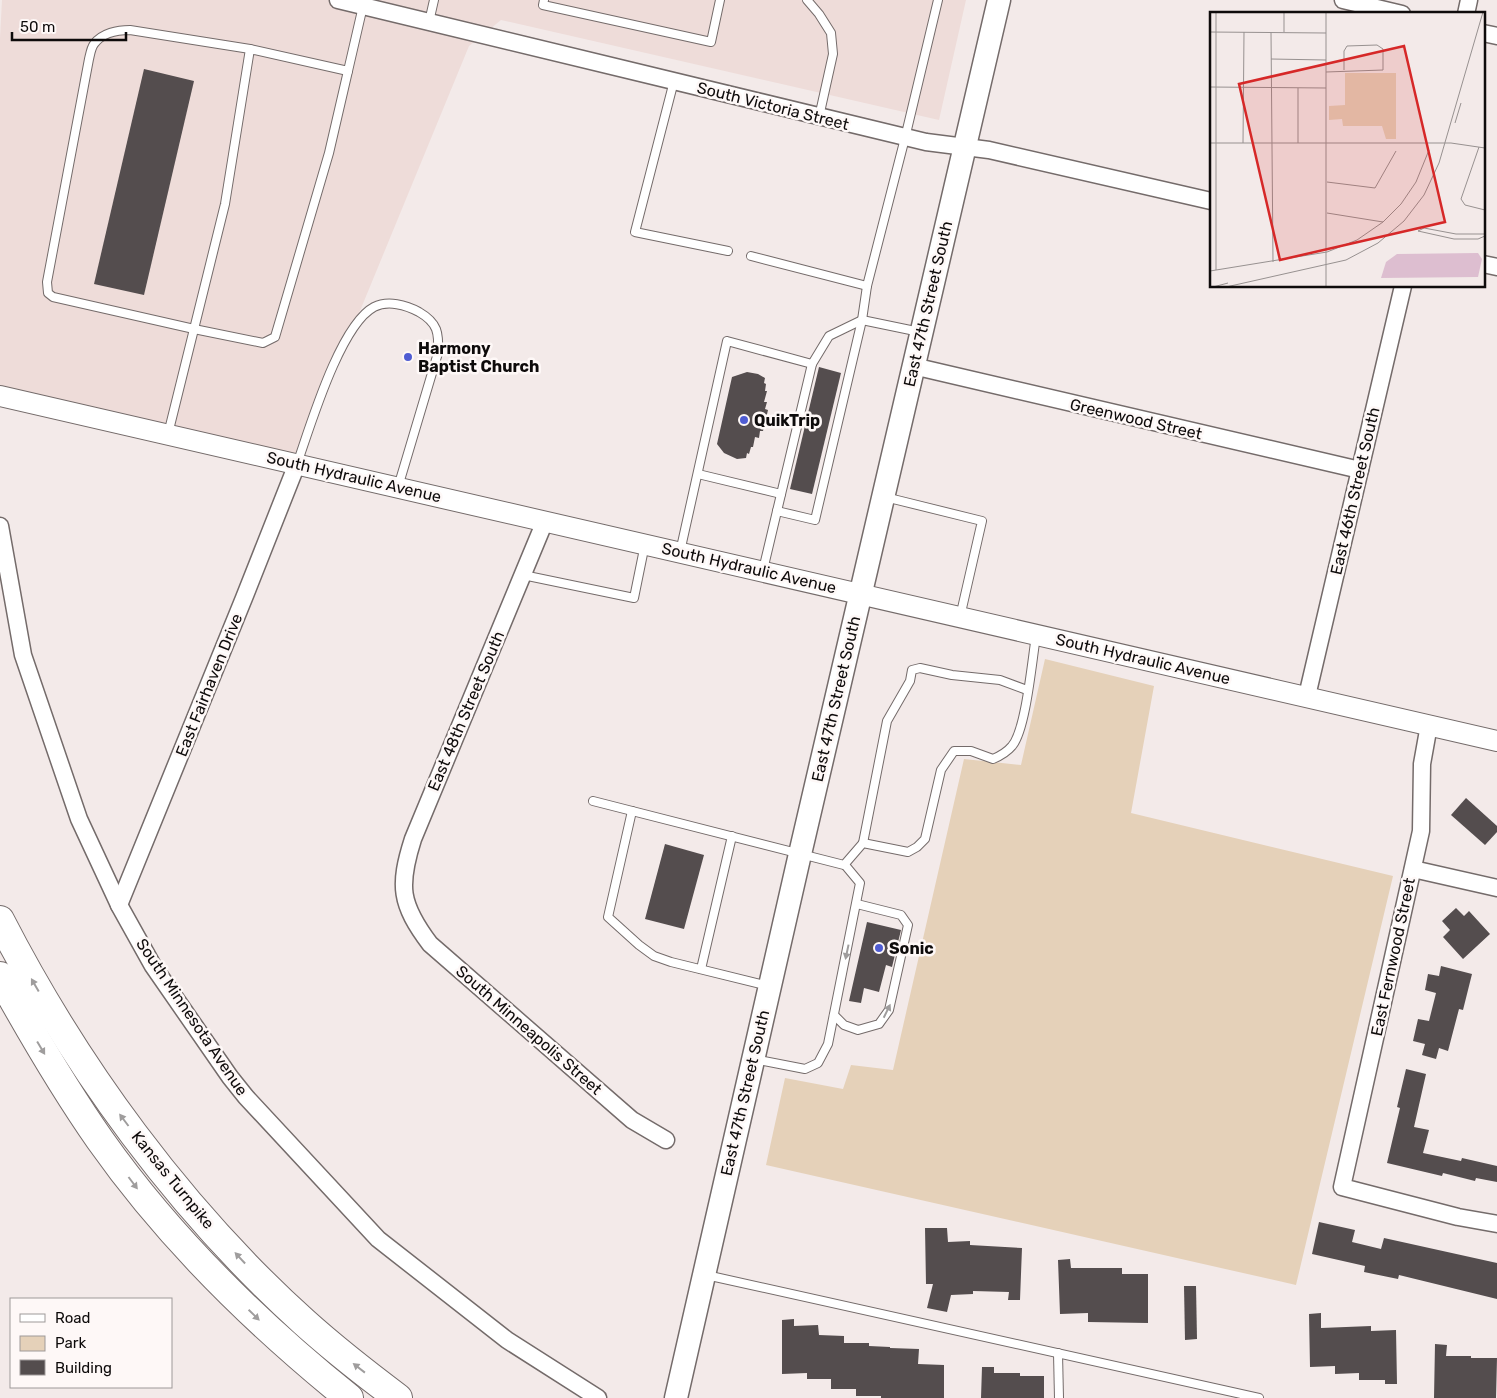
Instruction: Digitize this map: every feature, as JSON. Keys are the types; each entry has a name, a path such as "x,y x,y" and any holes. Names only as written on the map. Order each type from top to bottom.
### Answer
{"highway":[{"name":"Kansas Turnpike","path":"0,920 20,960 48,1008 121,1117 163,1172 263,1283 326,1341 398,1398"},
{"name":"Kansas Turnpike","path":"0,976 70,1096 144,1197 218,1280 269,1330 349,1398"}],"main road":[{"name":"East 47th Street South","path":"677,1398 800,854 999,0"}],"street":[{"name":"South Victoria Street","path":"338,0 905,138 989,150 1210,201"},
{"path":"1343,0 1394,12"},
{"path":"1484,33 1497,36"},
{"path":"1484,264 1497,267"},
{"name":"East 46th Street South","path":"1307,696 1403,288"},
{"name":"Greenwood Street","path":"913,366 1360,470"},
{"name":"South Hydraulic Avenue","path":"0,396 1497,740"},
{"name":"East Fairhaven Drive","path":"119,905 297,464"},
{"name":"East 48th Street South","path":"407,904 403,880 406,861 413,839 545,521"},
{"name":"South Minnesota Avenue","path":"0,526 23,655 79,819 119,905 153,966 230,1078 378,1239 507,1340 598,1398"},
{"name":"East Fernwood Street","path":"1429,725 1422,764 1421,831 1342,1187 1458,1217 1497,1224"},
{"path":"1413,869 1497,888"},
{"name":"South Minneapolis Street","path":"407,904 412,920 430,944 632,1120 666,1140"}],"lane":[{"path":"429,22 434,0"},
{"path":"544,0 543,5 711,42 720,0"},
{"path":"807,0 831,33 833,54 819,117"},
{"path":"777,511 815,520 820,478 828,443 833,425 841,410 862,320 866,286 905,138 938,0"},
{"path":"348,71 250,49 130,30 117,30 94,44 89,59 47,282 48,293 53,297 263,343 274,337 328,153 348,71 363,6"},
{"path":"168,434 225,204 250,49"},
{"path":"674,82 635,232 728,251"},
{"path":"751,256 866,286"},
{"path":"297,464 343,344 374,307 399,304 416,310 425,316 437,329 439,338 438,354 398,487"},
{"path":"763,571 781,494 790,471 799,436 811,384 812,364 830,336 862,320 921,332"},
{"path":"680,552 728,342 812,364"},
{"path":"836,390 845,392"},
{"path":"832,408 841,410"},
{"path":"698,474 781,494"},
{"path":"883,497 982,521 960,617"},
{"path":"523,575 634,598 645,544"},
{"path":"863,843 908,852 917,847 925,839 941,770 954,751 971,751 993,759 1002,755 1012,746 1021,730 1037,634"},
{"path":"844,865 863,843 887,721 910,681 912,670 920,668 952,675 1000,680 1027,690"},
{"path":"593,801 844,865 860,883 828,1044 818,1063 804,1069 754,1059"},
{"path":"632,811 608,917 639,946 654,956 770,986"},
{"path":"701,969 732,836"},
{"path":"834,1015 844,1024 858,1030 879,1024 889,1010 908,924 901,915 857,904"},
{"path":"704,1274 1259,1398"},
{"path":"1058,1353 1059,1398"}],"shaded area":[{"path":"2,0 966,0 939,120 501,20 469,46 297,464 0,396 0,38"}],"green space":[{"path":"1045,659 1154,686 1131,813 1393,876 1296,1285 766,1165 785,1078 843,1089 851,1065 893,1070 964,759 1021,765"}],"building":[{"path":"144,69 194,81 144,295 94,284"},
{"path":"819,367 841,373 812,494 790,489"},
{"name":"QuikTrip","path":"747,372 758,374 765,378 765,391 767,391 764,402 767,402 765,409 768,410 763,431 760,431 759,438 755,437 749,454 747,453 746,458 737,459 724,453 717,444 732,377"},
{"path":"1466,798 1497,826 1497,832 1485,845 1451,815"},
{"path":"665,844 704,855 684,929 645,919"},
{"path":"1456,908 1464,916 1469,911 1490,934 1463,959 1443,937 1450,930 1442,921"},
{"name":"Sonic","path":"867,922 901,930 892,967 886,965 879,992 864,988 861,1003 849,1001"},
{"path":"1441,966 1472,974 1463,1010 1459,1009 1448,1051 1439,1048 1436,1059 1422,1055 1425,1044 1413,1041 1418,1019 1429,1021 1436,993 1425,990 1428,974 1439,976"},
{"path":"1406,1069 1426,1074 1414,1127 1429,1130 1423,1153 1461,1161 1462,1158 1497,1166 1497,1182 1476,1178 1475,1181 1443,1173 1442,1176 1387,1163 1400,1108 1397,1107"},
{"path":"1319,1222 1355,1230 1352,1242 1381,1249 1384,1238 1497,1263 1497,1299 1399,1275 1398,1279 1364,1272 1365,1266 1312,1254"},
{"path":"925,1228 947,1228 948,1242 970,1241 970,1245 1022,1248 1020,1300 1008,1300 1009,1292 973,1291 973,1294 951,1295 947,1312 927,1308 933,1284 926,1284"},
{"path":"1070,1259 1071,1268 1122,1268 1122,1274 1148,1274 1148,1323 1088,1322 1088,1313 1060,1314 1058,1260"},
{"path":"1184,1286 1196,1286 1197,1339 1185,1340"},
{"path":"1321,1313 1321,1328 1371,1326 1371,1331 1396,1330 1397,1384 1385,1384 1385,1380 1359,1380 1359,1373 1335,1374 1335,1366 1310,1367 1309,1314"},
{"path":"794,1319 794,1326 818,1325 819,1335 844,1336 844,1343 869,1343 869,1346 919,1349 918,1364 944,1365 944,1398 856,1396 856,1389 831,1389 831,1379 807,1379 807,1373 782,1374 782,1320"},
{"path":"1435,1344 1447,1345 1446,1356 1497,1358 1496,1398 1434,1398"},
{"path":"982,1367 994,1367 994,1373 1020,1373 1020,1376 1044,1376 1044,1398 981,1398"}],"place":[{"name":"Harmony Baptist Church","path":"408,357"},
{"name":"QuikTrip","path":"744,420"},
{"name":"Sonic","path":"879,948"}]}
